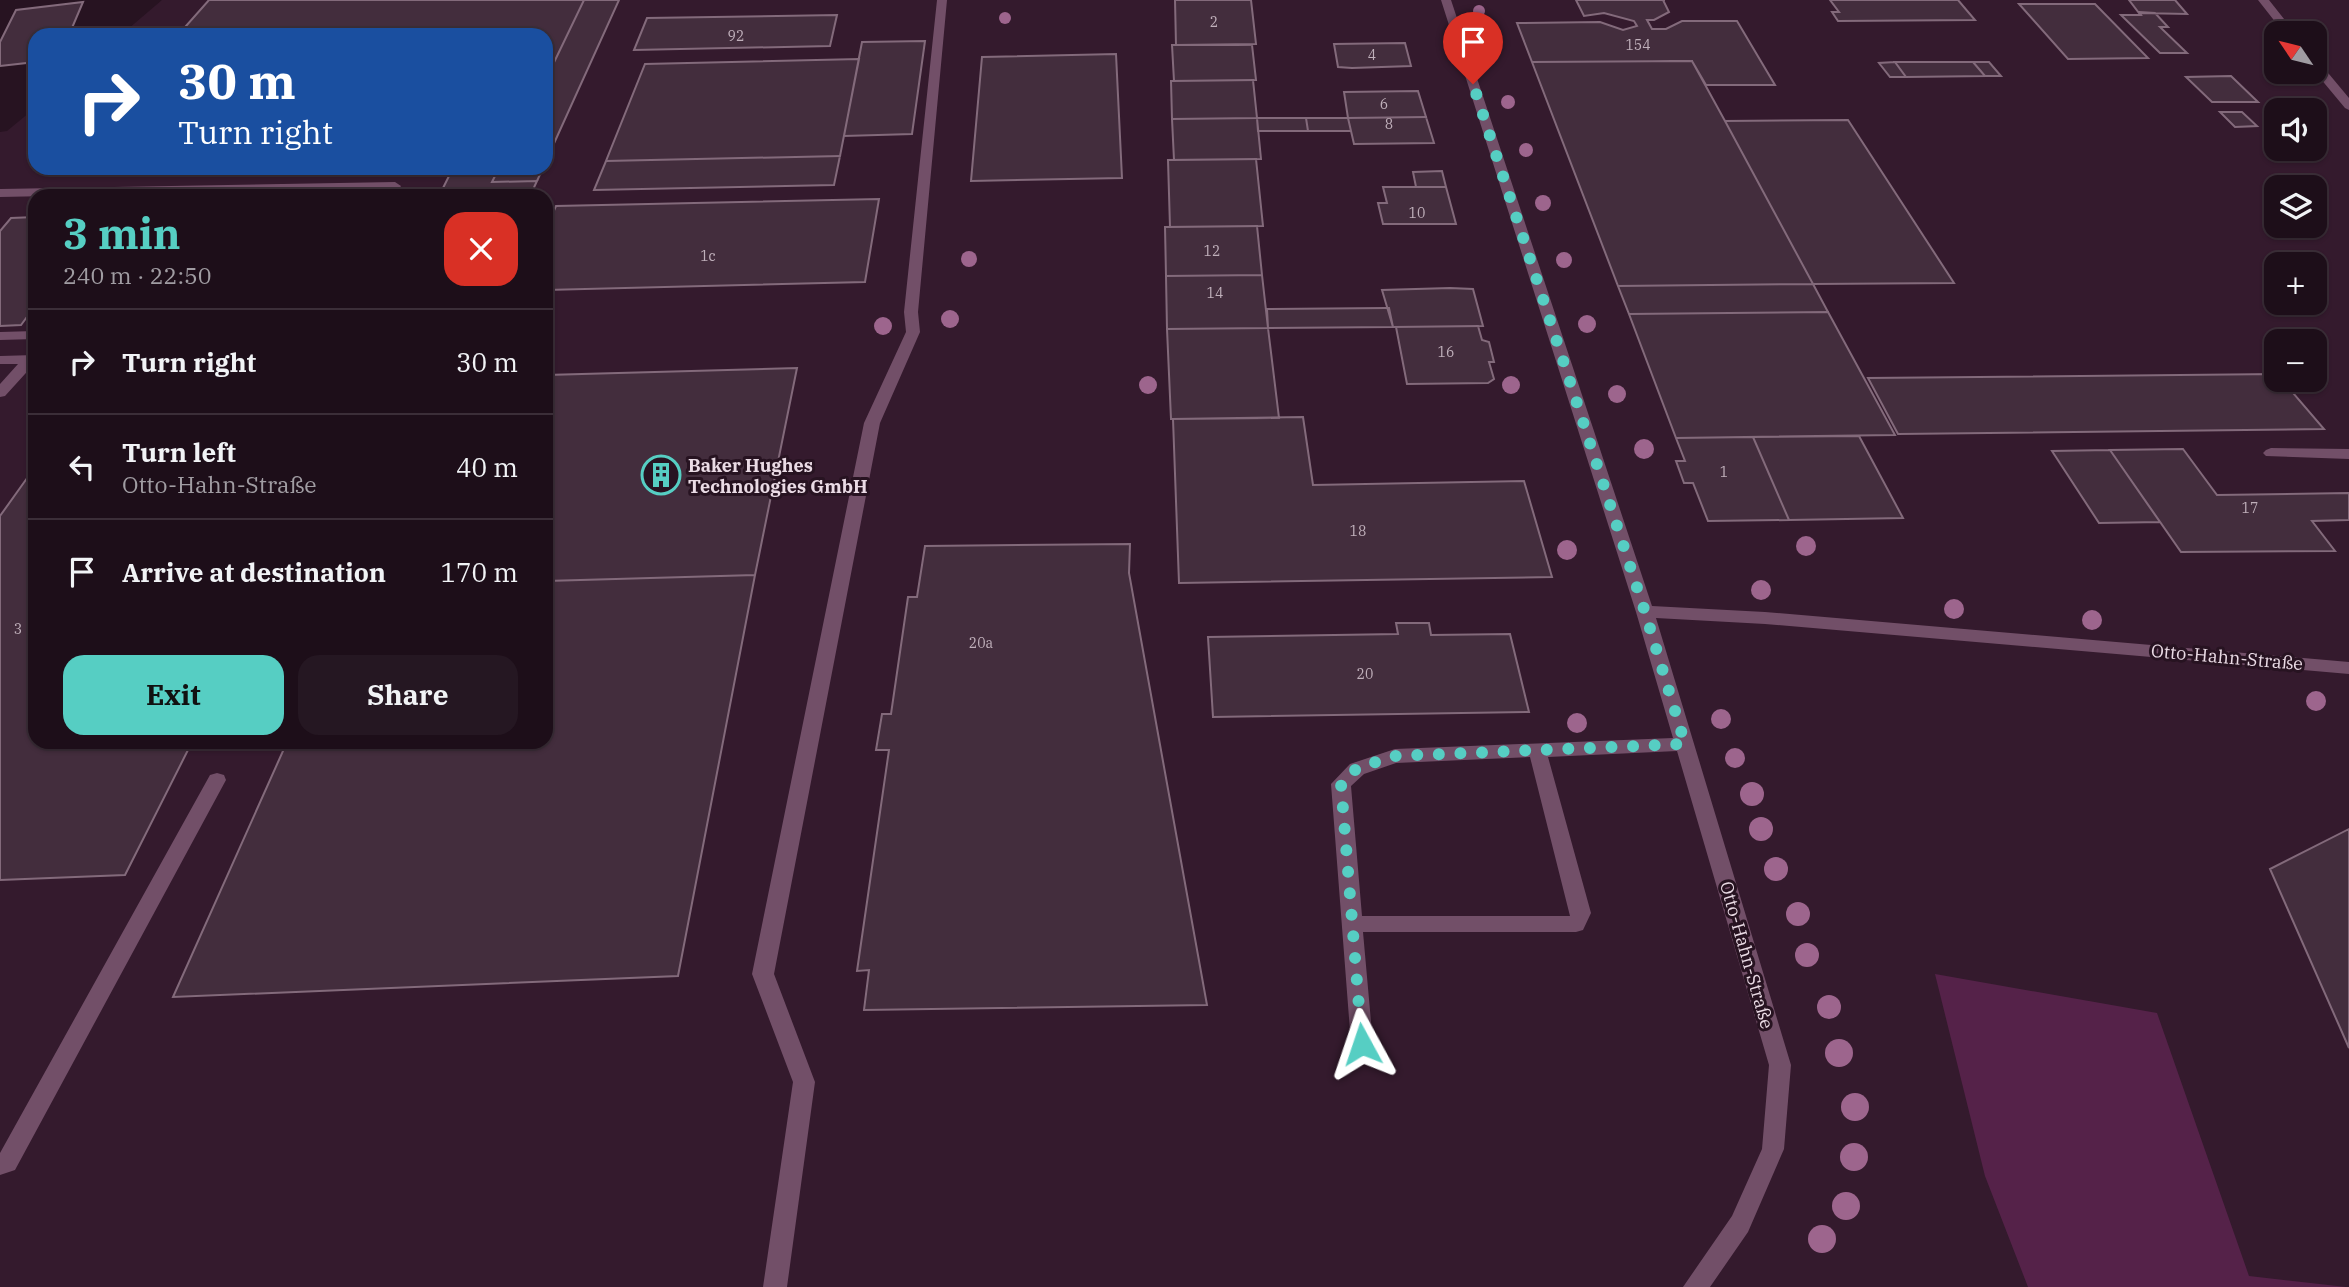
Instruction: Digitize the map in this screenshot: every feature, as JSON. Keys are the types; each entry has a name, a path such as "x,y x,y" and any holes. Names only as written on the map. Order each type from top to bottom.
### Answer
{"street":[{"path":"775,1287 804,1082 762,974 872,423 913,332 911,312 942,0"},
{"name":"Otto-Hahn-Straße","path":"1446,0 1645,612 1780,1065 1773,1149 1740,1224 1695,1287"},
{"path":"2263,0 2280,21"},
{"path":"2328,80 2349,106"},
{"path":"226,189 395,186"},
{"path":"0,193 28,193"},
{"path":"0,335 28,335"},
{"path":"0,360 28,360"},
{"path":"0,393 28,364"},
{"path":"2271,453 2349,454"},
{"name":"Otto-Hahn-Straße","path":"1645,612 1765,618 2349,668"},
{"path":"1362,1044 1341,784 1357,768 1395,756 1685,744"},
{"path":"1352,925 1576,924 1581,913 1537,750"},
{"path":"2,1168 217,780"}],"shaded area":[{"path":"162,0 2349,0 2349,1287 0,1287 0,132 7,131 28,114 28,175 553,175 553,28 129,28"},
{"path":"1935,974 2157,1013 2249,1276 2346,1287 2028,1287 1985,1176"}],"building":[{"path":"209,0 584,0 553,64 553,28 184,28"},
{"path":"584,0 619,0 553,146 553,64"},
{"path":"1175,0 1251,0 1256,44 1176,45"},
{"path":"1576,0 1663,0 1669,12 1654,20 1647,20 1652,29 1666,29 1682,21 1737,21 1775,85 1706,85 1692,61 1532,62 1517,23 1600,22 1623,30 1637,26 1634,21 1604,13 1584,16"},
{"path":"1830,0 1958,0 1975,20 1838,21 1832,12 1839,12"},
{"path":"2129,0 2175,0 2187,14 2139,13"},
{"path":"83,2 72,28 28,28 28,63 0,66 0,42 16,10"},
{"path":"2019,4 2095,4 2148,58 2068,59"},
{"path":"2139,12 2155,13 2168,27 2160,27 2187,53 2160,53 2121,15 2141,15"},
{"path":"837,15 830,46 634,50 647,18"},
{"path":"925,41 912,134 844,136 862,42"},
{"path":"1405,43 1411,66 1338,67 1334,44"},
{"path":"1172,45 1252,45 1256,80 1174,81"},
{"path":"1116,54 1122,178 971,181 982,57"},
{"path":"859,59 840,156 606,161 645,64"},
{"path":"1692,61 1813,284 1618,286 1532,62"},
{"path":"1895,62 1906,77 1890,77 1879,63"},
{"path":"1895,62 1973,62 1985,76 1906,77"},
{"path":"1973,62 1989,62 2001,76 1985,76"},
{"path":"2231,76 2258,102 2212,102 2186,77"},
{"path":"1253,80 1257,118 1172,119 1171,81"},
{"path":"1418,91 1426,117 1348,118 1344,92"},
{"path":"2220,112 2242,112 2257,126 2235,127"},
{"path":"1426,117 1434,143 1354,144 1348,118"},
{"path":"1257,118 1306,118 1308,131 1258,131"},
{"path":"1257,118 1261,159 1174,160 1172,119"},
{"path":"1306,118 1348,118 1351,131 1308,131"},
{"path":"1848,120 1954,283 1813,284 1725,121"},
{"path":"840,156 834,185 594,190 606,161"},
{"path":"1256,159 1263,226 1170,227 1168,160"},
{"path":"1442,171 1446,187 1416,187 1413,172"},
{"path":"450,175 496,175 492,182 537,181 533,189 442,189"},
{"path":"496,175 540,175 537,181 492,182"},
{"path":"1383,187 1446,187 1456,224 1383,224 1378,203 1387,203"},
{"path":"879,199 865,282 553,290 553,213 556,206"},
{"path":"28,217 28,316 21,325 0,326 0,231 11,218"},
{"path":"1257,226 1262,275 1166,276 1165,227"},
{"path":"1262,275 1268,328 1167,329 1166,276"},
{"path":"1813,284 1828,312 1629,314 1618,286"},
{"path":"1473,289 1483,326 1393,327 1382,290"},
{"path":"1389,308 1393,327 1268,328 1267,309"},
{"path":"1828,312 1895,435 1676,438 1629,314"},
{"path":"1478,326 1482,340 1489,342 1494,362 1489,362 1494,379 1488,383 1407,384 1396,327"},
{"path":"1268,328 1279,418 1171,419 1167,329"},
{"name":"Baker Hughes Technologies GmbH","path":"797,368 755,575 553,581 553,375"},
{"path":"2264,374 2264,392 2292,392 2324,429 1898,434 1868,378"},
{"path":"1303,417 1313,485 1524,481 1552,577 1179,583 1173,419"},
{"path":"1859,436 1903,518 1789,520 1753,437"},
{"path":"1753,437 1789,520 1708,521 1693,483 1684,483 1676,461 1685,461 1676,438"},
{"path":"2183,449 2217,495 2349,493 2349,520 2312,521 2335,551 2181,552 2110,450"},
{"path":"2110,450 2160,522 2099,523 2052,451"},
{"path":"28,477 28,749 188,749 125,875 0,880 0,516"},
{"path":"1130,544 1129,573 1207,1005 864,1010 869,970 857,971 889,750 876,750 882,714 891,714 908,597 917,597 925,546"},
{"path":"755,575 678,976 173,997 284,749 553,749 553,581"},
{"path":"1396,623 1429,623 1431,635 1510,634 1529,712 1213,717 1208,637 1398,634"},
{"path":"2349,829 2349,1048 2270,869"}],"place":[{"name":"Baker Hughes Technologies GmbH","path":"661,475"}],"route":[{"path":"1362,1044 1341,784 1357,768 1395,756 1685,744 1645,612 1473,84"}]}
